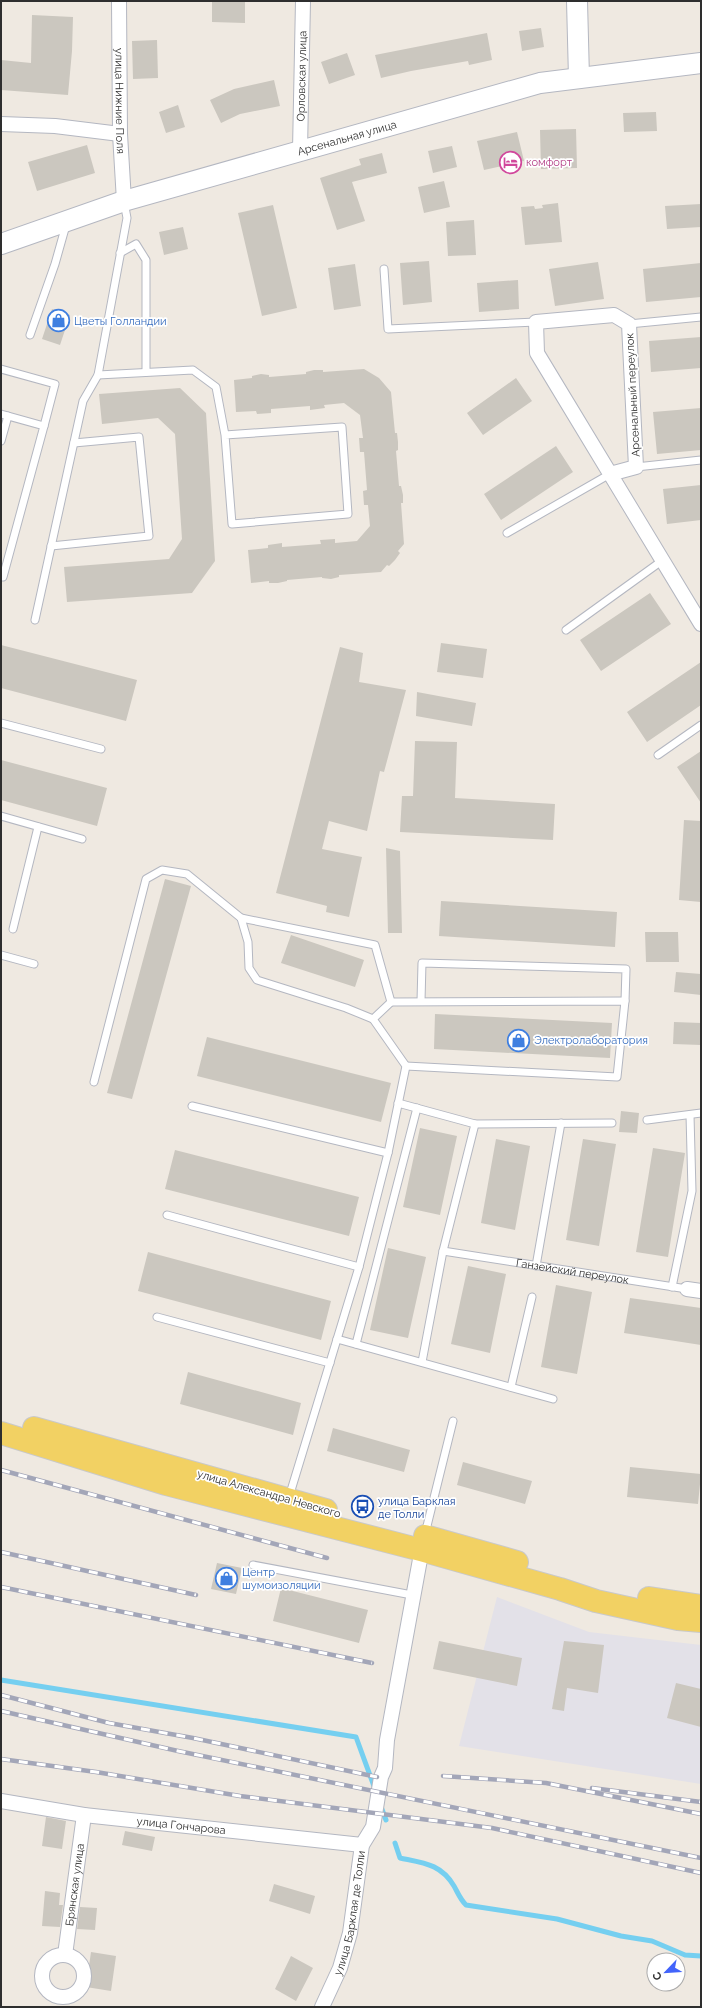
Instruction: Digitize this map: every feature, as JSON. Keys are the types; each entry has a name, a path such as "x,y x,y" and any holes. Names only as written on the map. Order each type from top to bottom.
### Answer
{"main road":[{"name":"улица Александра Невского","path":"1,1418 289,1500 423,1543 495,1555 602,1589 677,1604 701,1606"},
{"path":"1,1433 166,1484 423,1543 596,1601 678,1619 701,1621"}],"street":[{"name":"улица Нижние Поля","path":"119,1 120,134 124,201"},
{"name":"Орловская улица","path":"300,150 303,1"},
{"path":"577,1 579,78"},
{"name":"Арсенальная улица","path":"1,244 124,201 540,83 701,63"},
{"path":"1,124 55,126 120,134"},
{"name":"Арсенальный переулок","path":"536,322 614,315 629,324 636,467 610,474"},
{"path":"536,322 537,353 663,560 697,610 701,624"},
{"name":"улица Барклая де Толли","path":"322,2007 340,1968 350,1933 362,1845 373,1827 377,1800 385,1768 387,1740 412,1595 423,1543"},
{"name":"улица Гончарова","path":"1,1801 84,1815 362,1845"},
{"name":"Брянская улица","path":"65,1954 84,1815"}],"lane":[{"path":"35,620 84,402 98,375 126,218 124,201"},
{"path":"30,335 55,264 67,220"},
{"path":"120,253 136,244 146,260 146,372"},
{"path":"384,269 388,329 536,322"},
{"path":"629,324 701,317"},
{"path":"1,369 55,384 3,577"},
{"path":"98,375 193,370 216,387 225,435 232,524 348,514 342,427 225,435"},
{"path":"1,441 4,415 44,426"},
{"path":"52,546 149,536 139,437 74,443"},
{"path":"636,467 701,460"},
{"path":"507,533 610,474"},
{"path":"566,630 663,560"},
{"path":"1,723 101,750"},
{"path":"658,755 701,725"},
{"path":"1,816 82,839"},
{"path":"13,929 38,827"},
{"path":"94,1082 146,879 162,870 187,874 241,918 375,945 391,1002"},
{"path":"241,918 248,942 249,968 257,980 346,1008 373,1019 406,1066 388,1153 359,1267 289,1500"},
{"path":"1,955 34,964"},
{"path":"406,1066 617,1078 625,1001 626,969 422,963 421,1001"},
{"path":"373,1019 391,1002 625,1001"},
{"path":"398,1103 475,1124 612,1123"},
{"path":"192,1106 388,1153"},
{"path":"356,1344 417,1108"},
{"path":"646,1120 701,1113"},
{"path":"672,1287 692,1191 690,1115"},
{"path":"422,1362 443,1251 475,1124"},
{"path":"536,1266 561,1124"},
{"path":"167,1215 359,1267"},
{"name":"Ганзейский переулок","path":"443,1251 694,1290"},
{"path":"511,1387 532,1297"},
{"path":"157,1317 330,1363"},
{"path":"338,1338 553,1399"},
{"path":"423,1543 453,1421"},
{"path":"254,1565 412,1595"}],"shaded area":[{"path":"497,1597 589,1632 701,1645 701,1784 459,1746"}],"building":[{"path":"212,1 245,1 245,23 212,22"},
{"path":"32,15 73,17 68,95 1,90 1,60 31,63"},
{"path":"541,28 544,47 522,51 519,31"},
{"path":"487,33 492,60 469,65 468,61 381,78 375,55"},
{"path":"157,40 158,78 133,79 132,41"},
{"path":"347,53 355,75 329,84 321,62"},
{"path":"274,80 280,106 240,114 221,123 210,100 234,89"},
{"path":"178,105 185,127 166,133 159,112"},
{"path":"656,112 657,131 624,132 623,113"},
{"path":"576,129 577,168 541,169 540,130"},
{"path":"517,132 524,161 484,170 477,141"},
{"path":"87,145 95,173 37,191 28,162"},
{"path":"452,146 457,167 433,173 428,151"},
{"path":"382,153 387,173 352,182 365,221 337,230 320,178 361,165 359,159"},
{"path":"444,181 450,207 424,213 418,187"},
{"path":"558,203 562,242 525,245 521,207 534,206 535,209 543,208 542,205"},
{"path":"701,204 701,227 667,229 665,206"},
{"path":"273,205 297,308 262,316 238,213"},
{"path":"474,220 476,255 448,256 446,222"},
{"path":"183,227 188,249 164,255 159,232"},
{"path":"429,261 432,302 403,305 400,263"},
{"path":"598,262 604,299 555,306 549,269"},
{"path":"701,263 701,297 646,302 643,269"},
{"path":"355,264 361,306 334,310 328,268"},
{"path":"518,280 519,309 479,312 477,283"},
{"path":"52,309 70,315 60,345 42,339"},
{"path":"701,337 701,368 651,372 649,341"},
{"path":"364,369 379,378 391,392 395,433 397,433 398,442 398,450 396,451 399,486 401,486 403,495 403,503 401,503 404,544 398,551 400,553 389,566 387,565 381,572 339,575 339,577 331,579 322,577 287,580 278,583 269,583 269,581 251,583 248,550 268,548 268,545 282,543 282,547 321,544 320,540 335,539 335,543 357,541 370,526 368,505 364,505 363,491 367,490 364,452 360,452 359,438 363,438 360,415 344,403 324,405 325,408 310,410 310,406 271,409 271,413 257,414 256,411 236,412 234,380 252,378 252,376 261,374 269,375 269,377 306,374 306,372 314,370 323,370 323,372"},
{"path":"516,378 532,401 483,435 467,413"},
{"path":"180,388 206,413 215,561 192,593 67,602 64,567 169,559 182,539 175,434 158,418 102,424 99,394"},
{"path":"701,408 701,450 657,454 653,412"},
{"path":"556,446 573,472 501,520 484,494"},
{"path":"701,485 701,520 667,524 663,489"},
{"path":"650,593 671,624 601,671 580,640"},
{"path":"441,643 487,649 483,678 437,672"},
{"path":"1,645 137,680 126,721 1,688"},
{"path":"340,647 363,653 359,682 406,690 384,772 380,771 367,831 329,821 322,849 362,857 349,917 326,912 327,906 276,893"},
{"path":"701,662 701,705 647,742 627,712"},
{"path":"417,692 476,703 472,726 416,716"},
{"path":"415,741 457,742 455,798 555,804 553,840 400,832 402,796 413,796"},
{"path":"701,751 701,803 677,767"},
{"path":"1,760 107,788 97,826 1,800"},
{"path":"684,820 701,821 701,902 679,900"},
{"path":"386,848 400,851 402,933 388,933"},
{"path":"165,879 191,886 132,1099 107,1093"},
{"path":"441,901 617,912 615,947 439,936"},
{"path":"645,932 678,932 679,962 646,962"},
{"path":"291,935 364,960 355,987 281,963"},
{"path":"676,972 701,974 701,995 674,992"},
{"path":"435,1014 612,1023 610,1058 434,1049"},
{"path":"674,1022 701,1023 701,1045 673,1044"},
{"path":"207,1037 391,1083 381,1122 197,1076"},
{"path":"621,1111 639,1113 637,1133 619,1132"},
{"path":"420,1128 457,1136 440,1215 403,1207"},
{"path":"496,1139 530,1146 515,1230 481,1223"},
{"path":"583,1139 616,1144 599,1246 566,1240"},
{"path":"653,1148 685,1153 668,1257 636,1252"},
{"path":"175,1150 359,1197 349,1236 165,1189"},
{"path":"388,1248 426,1257 408,1338 370,1330"},
{"path":"148,1252 331,1301 321,1340 138,1291"},
{"path":"468,1266 506,1274 490,1353 451,1344"},
{"path":"556,1285 592,1292 577,1374 541,1367"},
{"path":"630,1298 701,1308 701,1345 624,1333"},
{"path":"188,1372 301,1403 293,1435 180,1404"},
{"path":"333,1428 410,1450 404,1472 327,1451"},
{"path":"463,1462 532,1481 525,1504 457,1485"},
{"path":"630,1467 701,1474 698,1504 627,1497"},
{"name":"Центр шумоизоляции","path":"217,1563 242,1568 236,1594 211,1589"},
{"path":"281,1588 368,1610 359,1643 273,1621"},
{"path":"439,1641 522,1658 517,1686 433,1669"},
{"path":"564,1641 604,1645 598,1693 567,1688 564,1711 552,1709"},
{"path":"676,1683 701,1689 701,1727 667,1718"},
{"path":"46,1817 66,1821 62,1849 42,1846"},
{"path":"125,1831 155,1837 152,1851 122,1845"},
{"path":"274,1884 315,1896 310,1914 269,1901"},
{"path":"45,1891 60,1893 59,1905 63,1905 60,1927 42,1926"},
{"path":"80,1907 97,1908 95,1930 77,1929"},
{"path":"91,1952 116,1956 111,1991 86,1987"},
{"path":"291,1956 313,1968 296,2001 275,1989"}],"waterway":[{"path":"1,1680 356,1737 375,1789"},
{"path":"380,1804 386,1820"},
{"path":"395,1843 400,1858 424,1863 438,1869 443,1873 449,1879 466,1905 557,1919 621,1936 652,1941 685,1955 701,1956"}],"railway":[{"path":"1,1470 327,1558"},
{"path":"1,1552 196,1595"},
{"path":"1,1587 372,1663"},
{"path":"1,1695 109,1723 193,1738 377,1777"},
{"path":"1,1711 178,1751 701,1858"},
{"path":"1,1759 96,1772 240,1796 492,1828 701,1873"},
{"path":"443,1776 546,1783 701,1814"},
{"path":"592,1788 701,1802"}],"place":[{"name":"комфорт","path":"510,162"},
{"name":"Цветы Голландии","path":"58,321"},
{"name":"Электролаборатория","path":"518,1040"},
{"name":"улица Барклая де Толли","path":"363,1507"},
{"name":"Центр шумоизоляции","path":"227,1578"}]}
